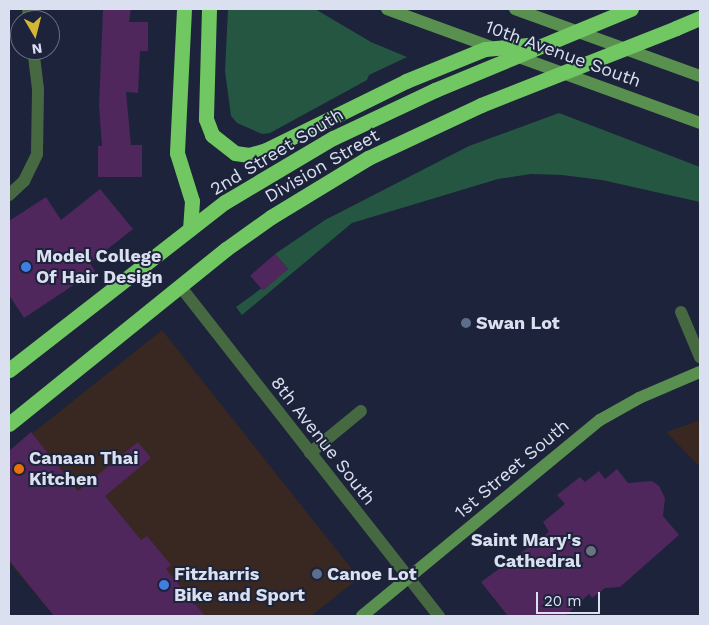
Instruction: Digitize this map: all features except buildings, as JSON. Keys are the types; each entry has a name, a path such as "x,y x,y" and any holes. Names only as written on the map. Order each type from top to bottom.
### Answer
{"highway":[{"path":"184,9 178,153 192,201 190,229"},
{"path":"210,9 206,119 212,135 236,153 249,156 266,150 406,81 485,49 542,44 631,9"},
{"name":"Division Street","path":"9,424 180,286 264,223 327,182 414,135 481,105 700,18"},
{"path":"676,28 700,25"},
{"name":"2nd Street South","path":"9,370 190,229 268,175 333,138 435,90 542,44"}],"main road":[{"name":"10th Avenue South","path":"386,9 700,123"},
{"name":"10th Avenue South","path":"514,9 700,76"},
{"name":"1st Street South","path":"362,616 600,420 639,398 700,372"}],"street":[{"path":"9,195 24,181 37,154 38,88 34,60"},
{"name":"8th Avenue South","path":"180,286 439,616"},
{"path":"681,312 700,358"},
{"path":"310,453 360,411"}],"shaded area":[{"path":"162,330 359,578 311,616 54,616 9,562 9,452"},
{"path":"700,420 700,467 666,432"}],"green space":[{"path":"228,9 315,9 371,42 407,57 369,75 367,80 270,133 262,134 237,123 231,116 225,71"},
{"path":"559,113 700,167 700,202 602,180 562,175 531,174 498,179 352,223 242,315 236,307 288,269 275,254 325,220 469,146"}],"place":[{"name":"Model College Of Hair Design","path":"26,267"},
{"name":"Swan Lot","path":"466,323"},
{"name":"Canaan Thai Kitchen","path":"19,469"},
{"name":"Saint Mary's Cathedral","path":"591,551"},
{"name":"Canoe Lot","path":"317,574"},
{"name":"Fitzharris Bike and Sport","path":"164,585"}]}
